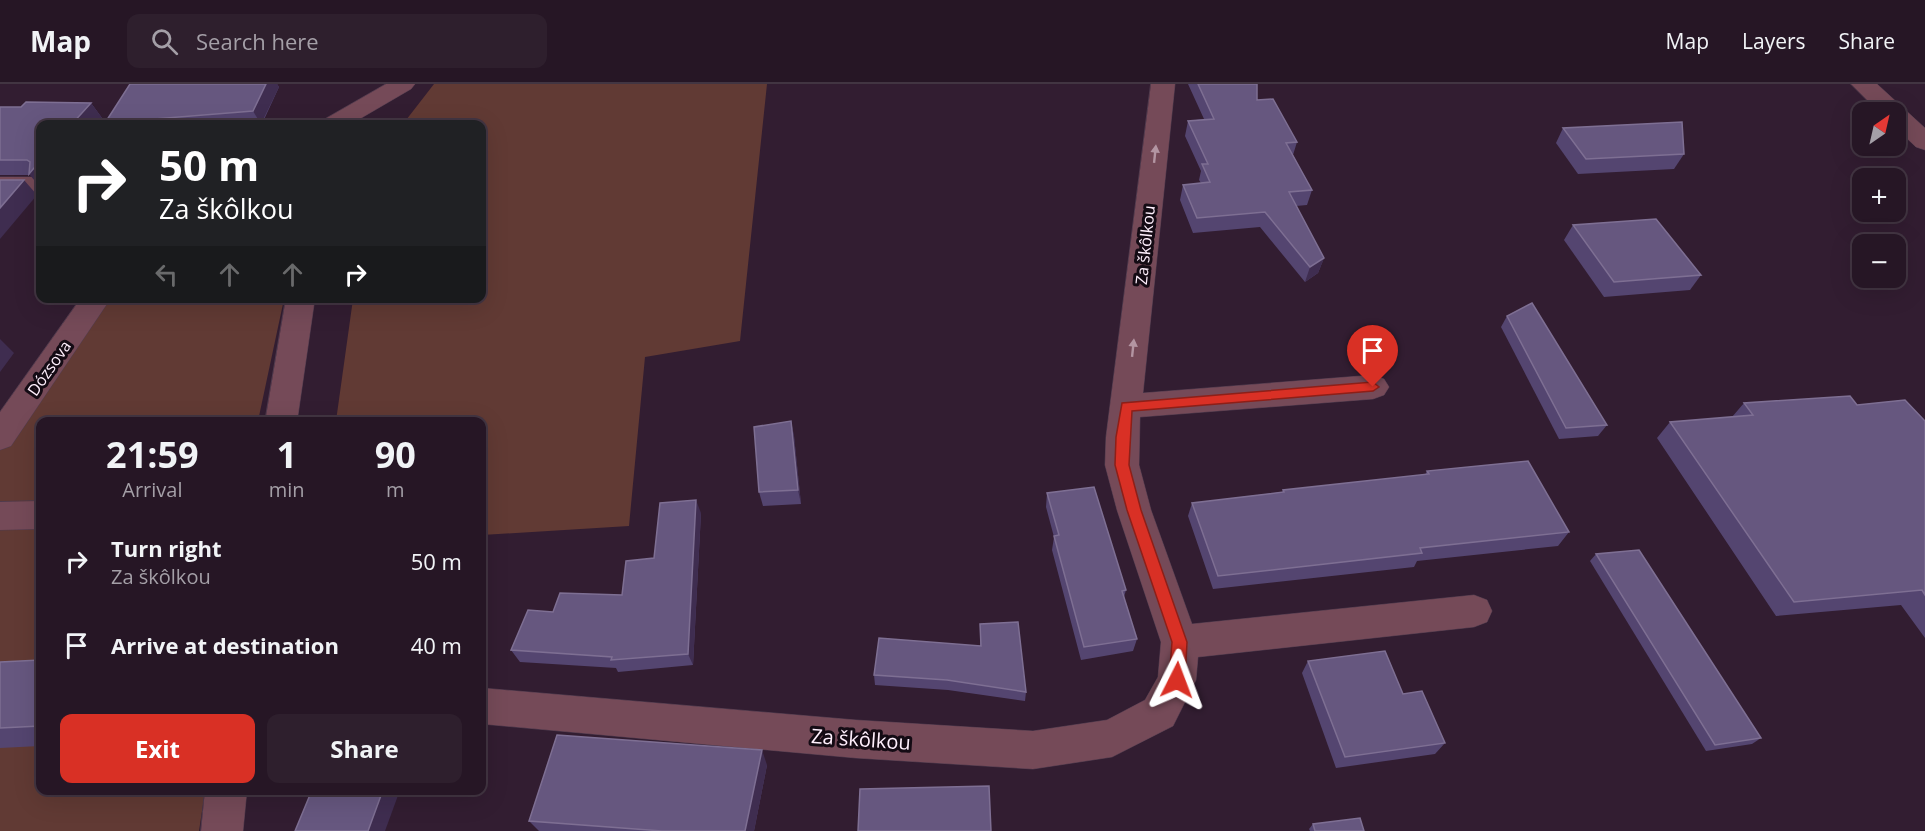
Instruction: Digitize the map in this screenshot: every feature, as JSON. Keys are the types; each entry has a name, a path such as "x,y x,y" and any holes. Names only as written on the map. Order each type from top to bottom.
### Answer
{"street":[{"name":"Za škôlkou","path":"486,706 856,739 1033,750 1112,738 1159,713 1177,680 1180,642 1134,510 1122,465 1122,437 1163,84"},
{"path":"1863,84 1882,102"},
{"path":"339,120 397,85"},
{"path":"1906,124 1925,142"},
{"path":"0,185 36,185"},
{"name":"Dózsova","path":"0,437 94,303"},
{"path":"282,417 300,303"},
{"path":"1126,406 1373,387"},
{"path":"0,516 36,515"},
{"path":"1180,642 1474,611"},
{"path":"222,831 226,795"}],"shaded area":[{"path":"434,84 767,84 740,341 645,357 629,526 486,535 486,417 337,417 352,303 486,303 486,120 406,120"},
{"path":"93,303 283,303 259,417 36,417 36,795 204,795 199,831 0,831 0,441"}],"building":[{"path":"130,84 266,84 253,111 142,120 107,120"},
{"path":"1198,84 1257,84 1257,100 1273,99 1297,142 1286,143 1312,190 1289,192 1324,258 1310,267 1265,212 1197,218 1183,185 1210,182 1202,164 1208,164 1188,121 1214,119"},
{"path":"26,102 91,103 76,120 36,120 36,166 29,174 30,162 27,160 0,160 0,107 21,107"},
{"path":"1682,122 1684,154 1586,159 1563,128"},
{"path":"0,180 24,180 0,208"},
{"path":"1656,219 1701,275 1614,282 1573,225"},
{"path":"1532,303 1607,425 1566,428 1507,316"},
{"path":"1850,396 1857,405 1905,400 1925,421 1925,595 1922,590 1794,602 1670,422 1753,415 1744,403"},
{"path":"791,421 798,490 759,492 754,427"},
{"path":"1528,461 1569,532 1420,548 1422,553 1218,576 1192,503 1284,492 1283,490 1429,474 1427,471"},
{"path":"1094,487 1126,590 1122,591 1137,639 1084,647 1054,536 1059,535 1047,493"},
{"path":"696,500 688,654 611,660 612,657 511,650 528,610 553,612 560,593 622,595 626,561 654,558 660,503"},
{"path":"1639,550 1761,738 1715,745 1596,554"},
{"path":"1018,622 1026,692 947,680 874,675 879,638 981,646 980,624"},
{"path":"1385,651 1403,694 1422,691 1445,743 1345,757 1308,661"},
{"path":"36,660 36,726 0,728 0,662"},
{"path":"557,735 762,750 745,831 662,831 529,821"},
{"path":"989,786 991,831 858,831 860,789"},
{"path":"310,795 381,795 368,831 295,831"},
{"path":"1360,818 1364,831 1315,831 1313,824"}],"route":[{"path":"1177,680 1180,642 1134,510 1122,465 1122,437 1126,406 1373,387"}]}
